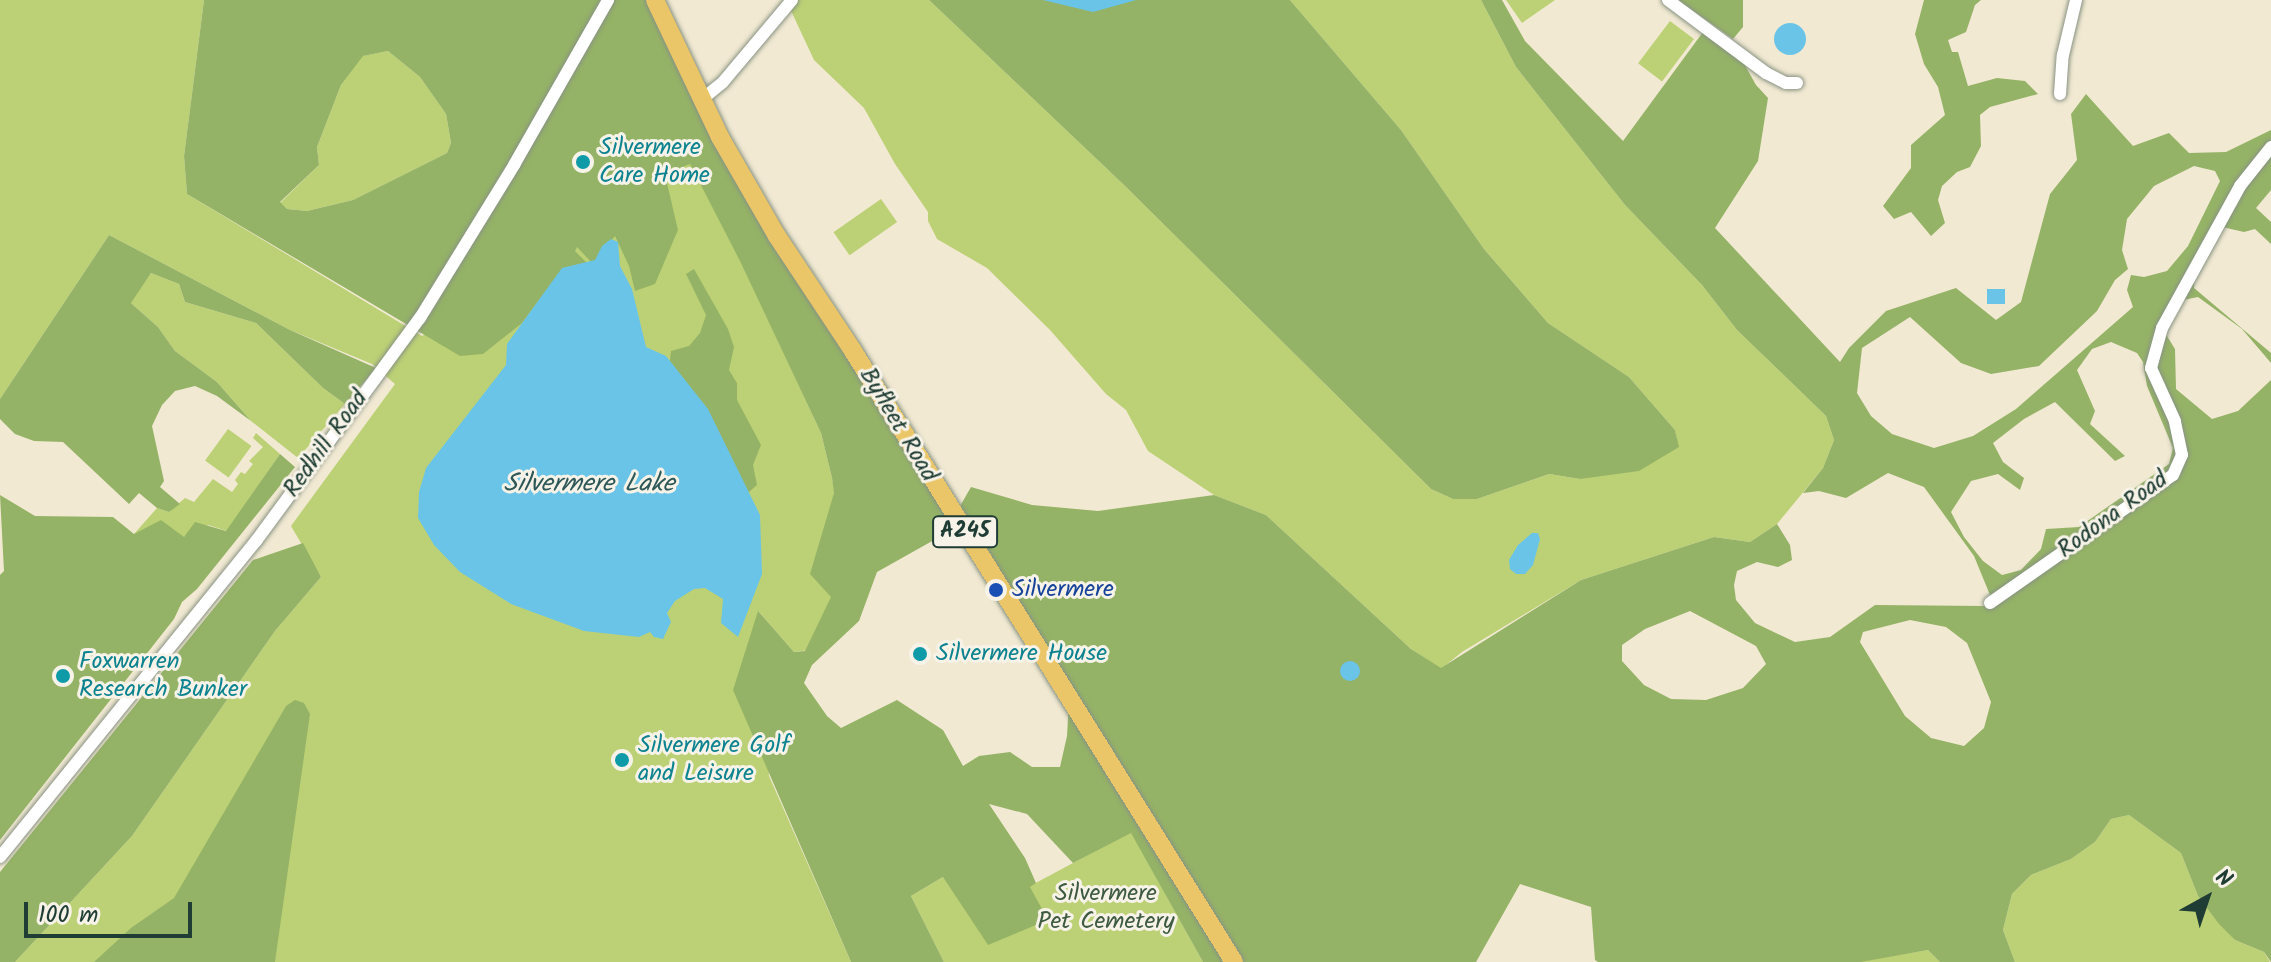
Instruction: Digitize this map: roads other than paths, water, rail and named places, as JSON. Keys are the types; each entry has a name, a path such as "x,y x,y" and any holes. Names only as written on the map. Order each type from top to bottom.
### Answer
{"main road":[{"name":"Byfleet Road","path":"655,0 701,100 777,236 853,351 1234,962"}],"street":[{"name":"Redhill Road","path":"0,857 256,541 420,318 608,0"},
{"path":"701,100 723,82 792,0"},
{"path":"1668,0 1766,73 1786,83 1797,83"},
{"path":"2060,94 2063,55 2076,0"},
{"name":"Rodona Road","path":"1990,603 2173,475 2182,455 2175,421 2151,368 2162,328 2240,186 2271,147"}],"water":[{"path":"1043,0 1136,0 1093,12"},
{"path":"1790,23 1801,28 1806,39 1801,50 1790,55 1779,50 1774,39 1779,28"},
{"name":"Silvermere Lake","path":"611,239 618,242 620,266 632,289 646,347 666,356 708,409 760,515 762,574 738,637 721,623 723,599 705,588 694,589 675,601 667,613 671,622 663,639 654,637 650,632 639,637 584,631 511,604 460,572 434,545 418,518 419,492 426,468 506,365 507,344 562,268 595,260 602,246"},
{"path":"1987,289 2005,289 2005,304 1987,304"},
{"path":"1532,533 1538,533 1540,539 1533,565 1525,574 1516,574 1510,569 1509,560 1518,545"},
{"path":"1350,661 1357,664 1360,671 1357,678 1350,681 1343,678 1340,671 1343,664"}],"place":[{"name":"Silvermere Care Home","path":"583,162"},
{"name":"Silvermere","path":"996,590"},
{"name":"Silvermere House","path":"920,654"},
{"name":"Foxwarren Research Bunker","path":"63,676"},
{"name":"Silvermere Golf and Leisure","path":"622,760"}],"park label":[{"name":"Silvermere Pet Cemetery","path":"1106,908"}]}
